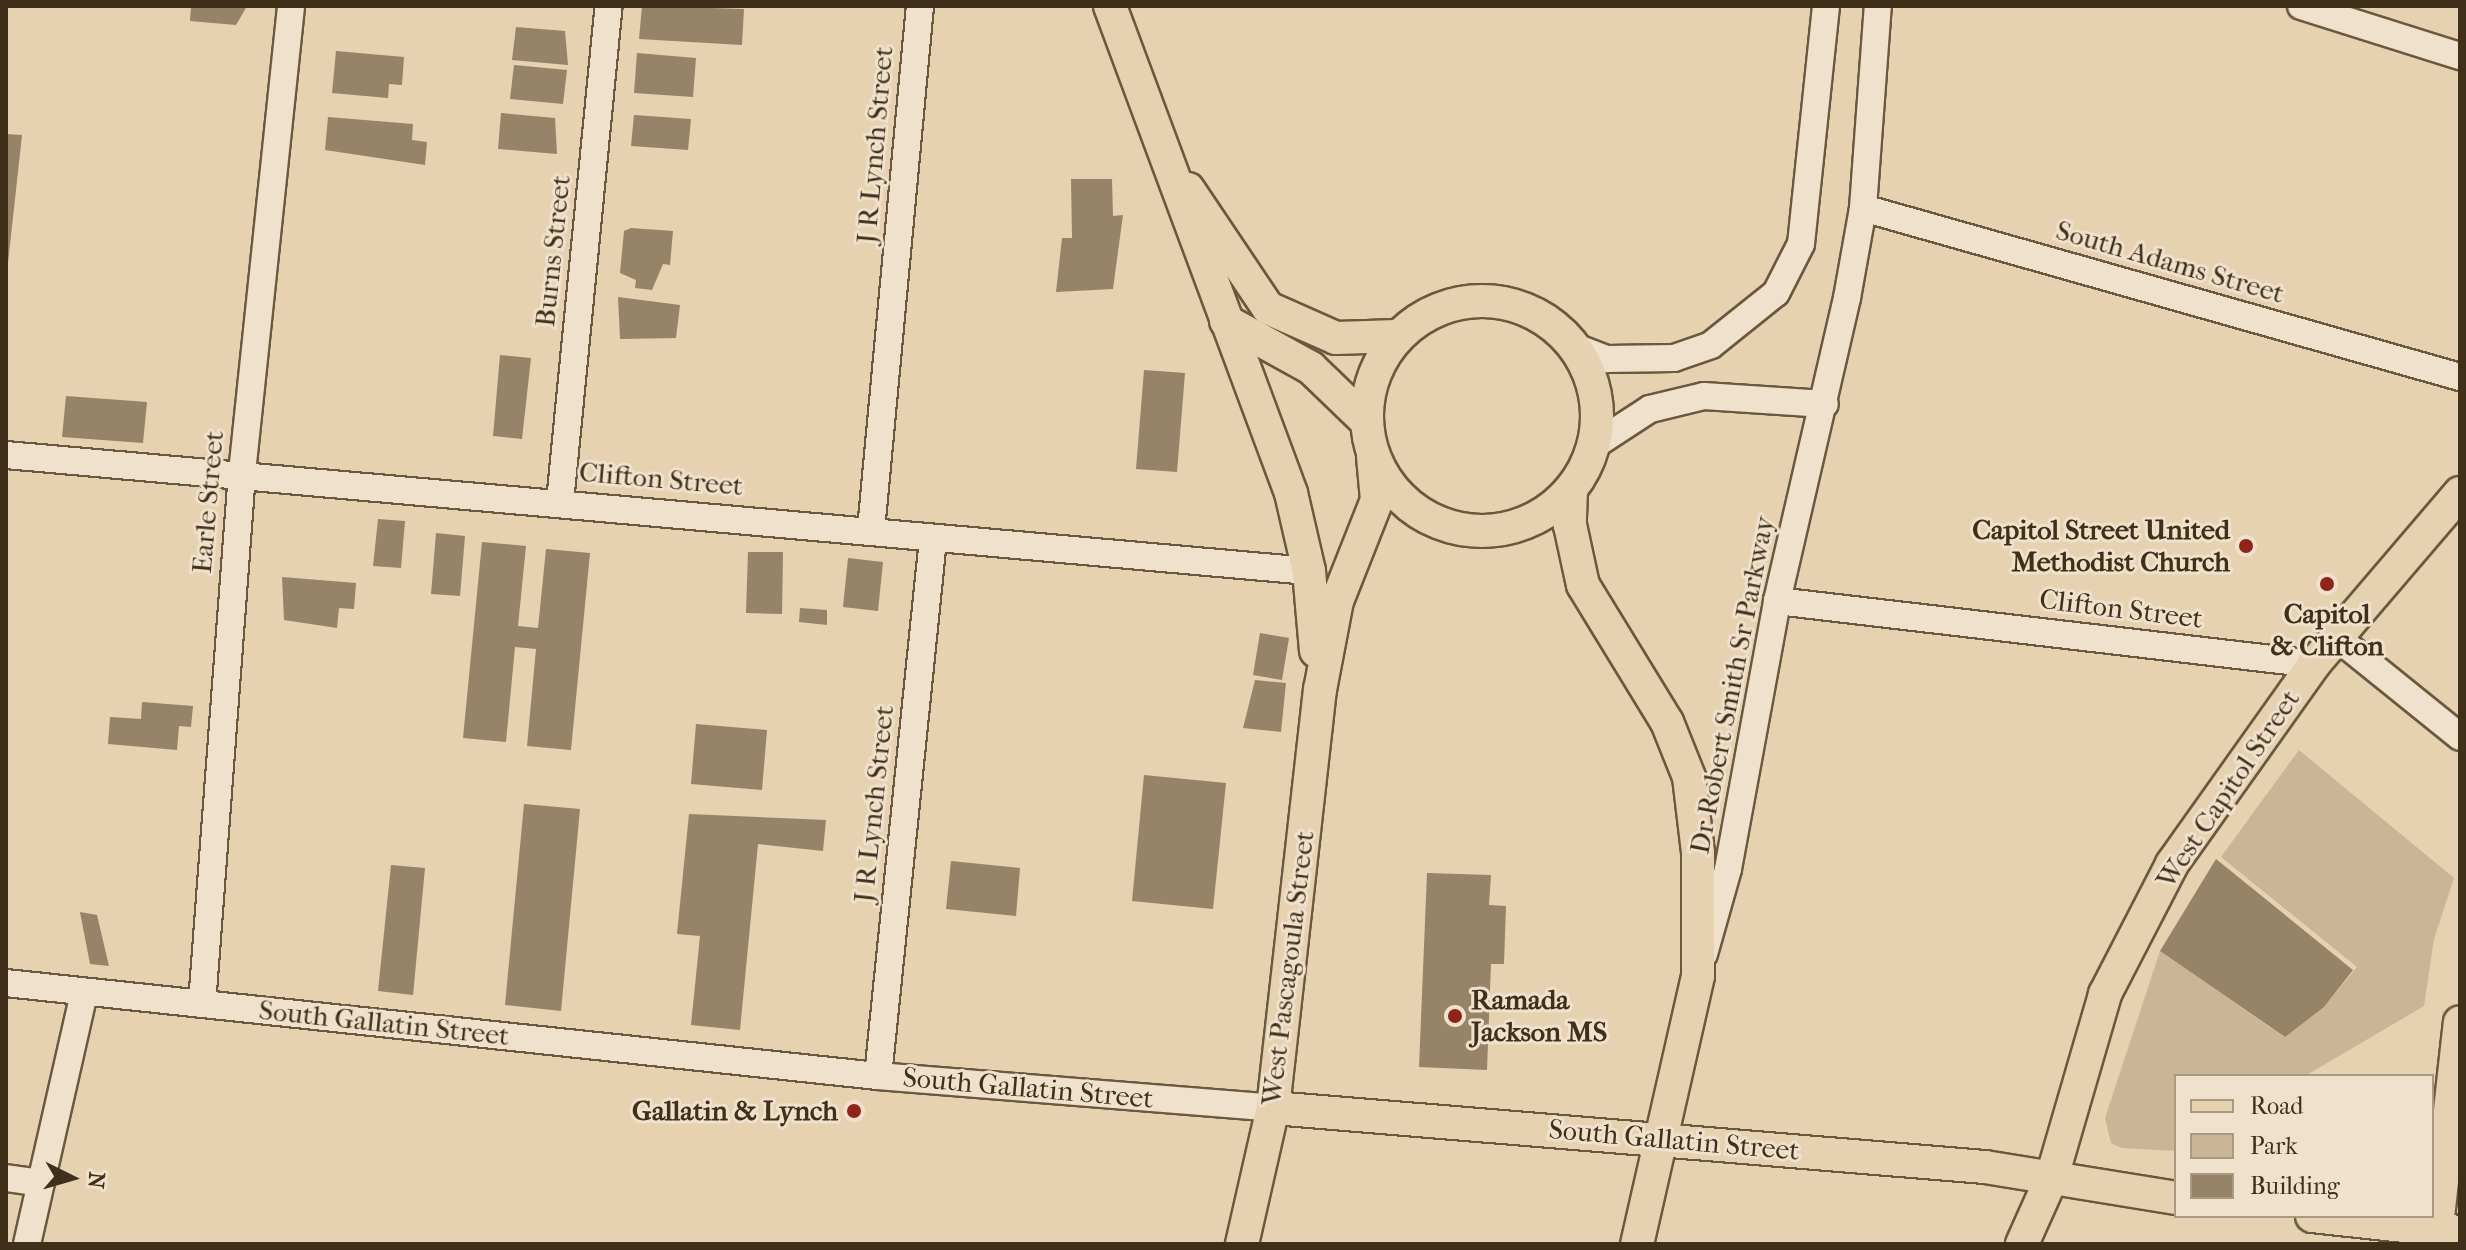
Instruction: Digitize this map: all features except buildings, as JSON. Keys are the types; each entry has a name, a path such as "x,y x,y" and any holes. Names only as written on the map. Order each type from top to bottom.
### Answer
{"main road":[{"path":"1110,6 1175,169 1268,308 1336,338 1397,336"},
{"name":"West Pascagoula Street","path":"1175,169 1198,259 1226,321 1291,493 1309,571 1320,690"},
{"path":"1498,301 1533,312 1575,347 1592,383 1593,446 1571,489 1534,519 1506,529 1456,529 1415,511 1373,457 1366,421 1372,382 1397,336 1434,310 1498,301"},
{"path":"1226,321 1311,368 1366,421"},
{"name":"West Pascagoula Street","path":"1242,1244 1273,1108 1320,690 1337,601 1377,500 1373,457"},
{"path":"1571,489 1570,525 1583,585 1667,722 1689,777 1698,852 1698,976 1664,1139 1637,1244"},
{"name":"West Capitol Street","path":"2022,1244 2041,1230 2052,1177 2105,994 2172,864 2314,664 2340,640 2460,493"},
{"path":"2326,1218 2444,1235 2460,1022"},
{"name":"South Gallatin Street","path":"1273,1108 1664,1139 2052,1177 2174,1198"}],"street":[{"name":"Earle Street","path":"202,1004 242,473 291,6"},
{"name":"Burns Street","path":"560,502 609,6"},
{"name":"J R Lynch Street","path":"871,530 920,6"},
{"path":"1575,347 1607,359 1674,358 1711,345 1776,293 1801,244 1826,6"},
{"name":"Dr Robert Smith Sr Parkway","path":"1698,976 1728,869 1777,601 1825,404 1863,208 1878,6"},
{"path":"2301,6 2460,56"},
{"name":"South Adams Street","path":"1863,208 2460,377"},
{"path":"1593,446 1650,409 1704,396 1825,404"},
{"name":"Clifton Street","path":"6,455 242,473 871,530 933,539 1309,571"},
{"name":"J R Lynch Street","path":"878,1076 933,539"},
{"name":"Clifton Street","path":"1777,601 2314,664"},
{"path":"2340,640 2460,737"},
{"name":"South Gallatin Street","path":"6,983 878,1076 1273,1108"},
{"path":"27,1244 84,993"},
{"path":"6,1178 41,1183"}],"green space":[{"path":"2299,750 2454,878 2434,939 2424,1006 2308,1074 2174,1074 2174,1151 2121,1148 2111,1143 2105,1118 2160,951 2284,1037 2324,1007 2357,967 2221,857"}],"place":[{"name":"Capitol Street United Methodist Church","path":"2246,546"},
{"name":"Capitol & Clifton","path":"2327,584"},
{"name":"Ramada Jackson MS","path":"1455,1016"},
{"name":"Gallatin & Lynch","path":"854,1111"}]}
